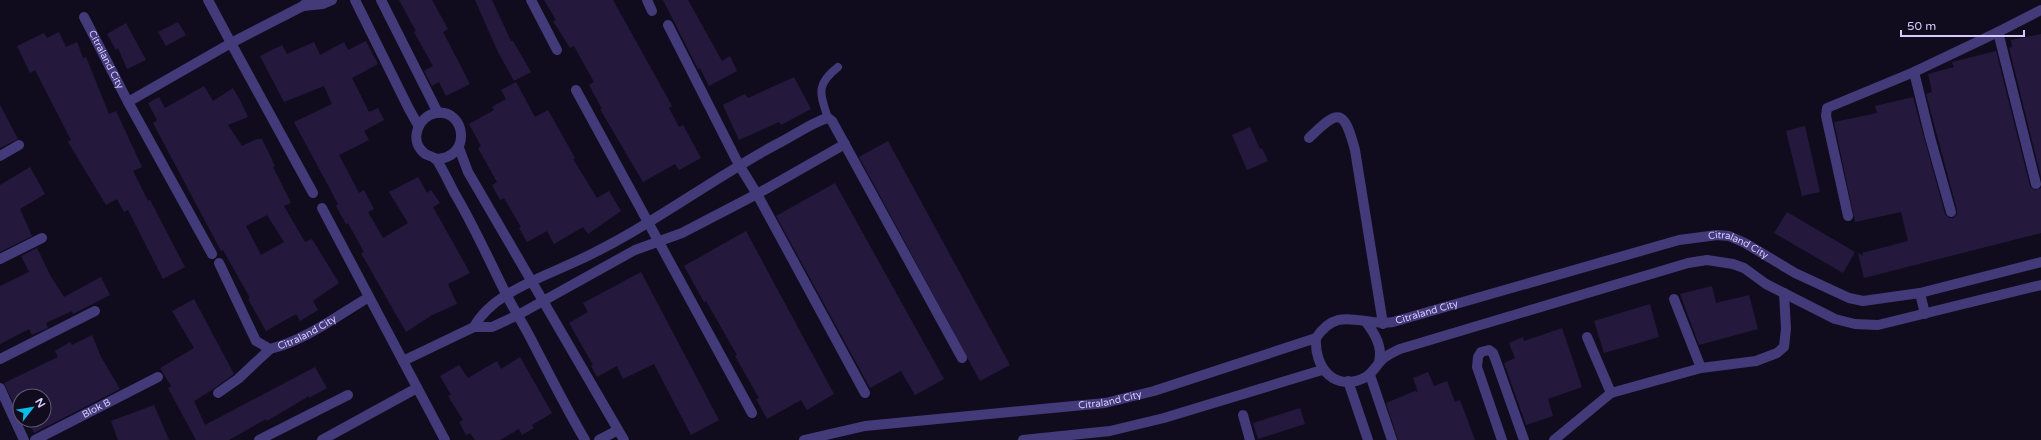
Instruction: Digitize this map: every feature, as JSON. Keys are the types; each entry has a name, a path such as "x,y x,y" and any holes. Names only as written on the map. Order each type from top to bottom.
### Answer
{"street":[{"path":"208,0 313,193"},
{"path":"128,102 231,42 306,3 323,4 332,0"},
{"path":"355,0 418,125"},
{"path":"381,0 438,112"},
{"path":"531,0 557,50"},
{"path":"646,0 652,11"},
{"path":"1848,216 1826,116 1827,108 1914,72 2041,10"},
{"name":"Citraland City","path":"84,17 128,102 212,254"},
{"path":"668,25 739,165 757,194 865,393"},
{"path":"1998,32 2036,184"},
{"path":"1914,72 1951,212"},
{"path":"576,90 752,413"},
{"path":"435,159 448,157 459,148 462,139 461,129 456,120 448,114 438,112 423,119 418,125 416,139 418,145 422,152 435,159 475,229 506,295 585,440"},
{"path":"1309,138 1325,122 1335,116 1339,116 1347,124 1355,150 1383,324"},
{"path":"474,327 480,316 506,295 531,281 594,254 649,222 739,165 828,118 832,121 962,358"},
{"path":"403,361 474,327 492,327 518,315 635,250 659,240 682,233 757,194 844,144"},
{"path":"0,156 18,146"},
{"path":"459,148 468,172 624,440"},
{"path":"322,208 445,440"},
{"name":"Citraland City","path":"804,440 865,426 1105,403 1154,391 1316,338 1322,329 1338,319 1356,319 1383,324 1679,240 1717,235 1729,236 1745,243 1795,273 1849,298 1863,301 1920,293 2041,262"},
{"path":"0,260 42,238"},
{"name":"Citraland City","path":"1370,375 1379,362 1400,349 1688,263 1707,260 1733,264 1744,268 1784,293 1835,319 1855,324 1878,325 2041,285"},
{"name":"Citraland City","path":"219,263 256,341 270,349 287,345 302,338 369,297"},
{"path":"1554,440 1610,393 1701,368 1756,361 1777,353 1784,347 1786,329 1784,293"},
{"path":"1920,293 1924,314"},
{"path":"1674,299 1701,368"},
{"path":"0,359 95,311"},
{"path":"1366,322 1379,343 1381,355 1379,362"},
{"path":"1587,337 1610,393"},
{"path":"1316,338 1315,348 1322,370 1329,377 1348,381 1359,380 1370,375 1392,440"},
{"path":"218,393 238,379 270,349"},
{"path":"1502,440 1477,367 1478,357 1481,352 1489,350 1493,353 1524,440"},
{"path":"1023,440 1110,431 1164,418 1322,370"},
{"name":"Blok B","path":"35,440 158,377"},
{"path":"1348,381 1368,440"},
{"path":"0,388 24,440"},
{"path":"322,440 417,388"},
{"path":"259,440 348,395"},
{"path":"1243,415 1250,440"},
{"path":"599,440 618,430"}],"lane":[{"path":"828,118 820,90 823,82 829,74 838,68"}],"building":[{"path":"399,0 432,0 448,29 443,32 470,84 446,96 439,82 432,86 424,71 433,66 414,32 416,31"},
{"path":"475,0 492,0 511,41 513,41 531,72 514,81 497,50"},
{"path":"544,0 613,0 672,106 669,108 679,127 683,125 701,158 679,170 675,164 643,182 600,109 602,109 589,85 594,82 574,46 570,48 553,21 556,20"},
{"path":"663,0 688,0 722,61 730,56 737,71 709,86 700,68 698,69"},
{"path":"178,22 186,35 166,46 158,32"},
{"path":"126,23 146,60 127,69 118,48 116,50 107,34"},
{"path":"59,32 66,47 77,42 83,58 86,57 109,114 116,111 142,167 133,171 185,267 163,279 128,210 124,212 117,199 106,205 68,142 71,140 35,70 30,73 17,46 44,33 47,38"},
{"path":"2041,34 2041,177 2009,48 2012,47 2011,40"},
{"path":"366,41 378,64 352,78 369,112 378,108 384,120 364,131 369,140 339,155 359,193 364,190 374,209 368,212 383,238 408,223 389,192 418,177 427,193 431,190 440,203 433,207 470,273 448,284 457,304 432,315 406,332 361,253 364,252 348,223 346,224 336,206 338,204 294,122 332,104 324,86 284,102 260,56 282,45 287,54 314,42 320,55 344,42 348,50"},
{"path":"1996,51 2030,186 2035,190 2041,188 2041,233 1864,278 1858,253 1863,256 1862,253 1908,241 1901,212 1855,222 1834,122 1877,113 1875,106 1913,97 1945,214 1949,218 1953,218 1957,214 1957,210 1926,94 1932,92 1928,74 1954,67 1952,62"},
{"path":"794,77 811,109 781,125 779,122 739,140 723,105 745,94 748,98"},
{"path":"516,82 535,117 548,110 575,158 573,159 597,198 609,191 621,211 588,234 583,227 554,244 547,231 527,242 519,228 521,227 504,198 500,200 492,185 497,182 478,148 481,146 469,124 494,110 492,107 506,99 501,90"},
{"path":"204,86 213,101 233,88 248,117 228,125 242,146 257,139 262,139 275,166 273,167 291,203 284,206 305,242 312,239 339,283 313,301 318,310 300,321 296,314 266,331 248,299 250,298 223,250 221,251 153,123 157,120 148,103 159,97 165,108","holes":["267,215 284,242 261,255 246,226"]},
{"path":"0,105 18,139 0,148"},
{"path":"1805,126 1820,192 1802,196 1786,131"},
{"path":"1250,127 1260,149 1262,148 1268,161 1247,170 1232,135"},
{"path":"888,141 1010,365 980,381 859,157"},
{"path":"30,167 45,194 20,209 32,236 0,252 0,185"},
{"path":"835,183 944,379 915,395 901,371 870,388 776,216"},
{"path":"1787,212 1855,252 1843,273 1774,233"},
{"path":"746,231 834,394 807,410 801,400 767,419 756,399 759,398 735,356 737,355 706,301 704,302 684,266"},
{"path":"37,248 50,275 64,297 101,277 110,295 73,314 72,311 46,323 48,328 32,335 29,329 0,344 0,286 29,272 21,256"},
{"path":"641,272 719,420 691,435 654,364 623,379 617,366 597,377 591,366 593,365 569,323 588,312 583,303"},
{"path":"1712,286 1716,303 1749,295 1758,329 1699,345 1680,294"},
{"path":"194,299 234,374 194,401 205,425 315,367 327,388 309,398 309,396 267,421 266,419 229,440 196,440 168,388 171,386 160,368 194,348 172,311"},
{"path":"1650,304 1659,337 1604,353 1594,321"},
{"path":"1562,328 1582,387 1548,399 1553,416 1526,425 1504,363 1515,358 1509,343 1523,337 1524,341"},
{"path":"92,335 101,357 120,389 52,424 52,388 12,388 12,400 4,383 58,357 55,351 70,342 72,345"},
{"path":"520,357 552,413 532,425 534,428 522,435 519,429 500,440 475,440 470,433 466,435 459,422 463,420 448,396 451,395 440,376 459,365 468,378 497,361 501,369"},
{"path":"1428,372 1434,386 1447,381 1455,402 1460,400 1475,440 1398,440 1386,403 1415,391 1418,392 1413,378"},
{"path":"154,405 169,440 118,440 111,421"},
{"path":"1300,408 1305,424 1258,439 1253,423"},
{"path":"32,428 44,428 34,433"}]}
